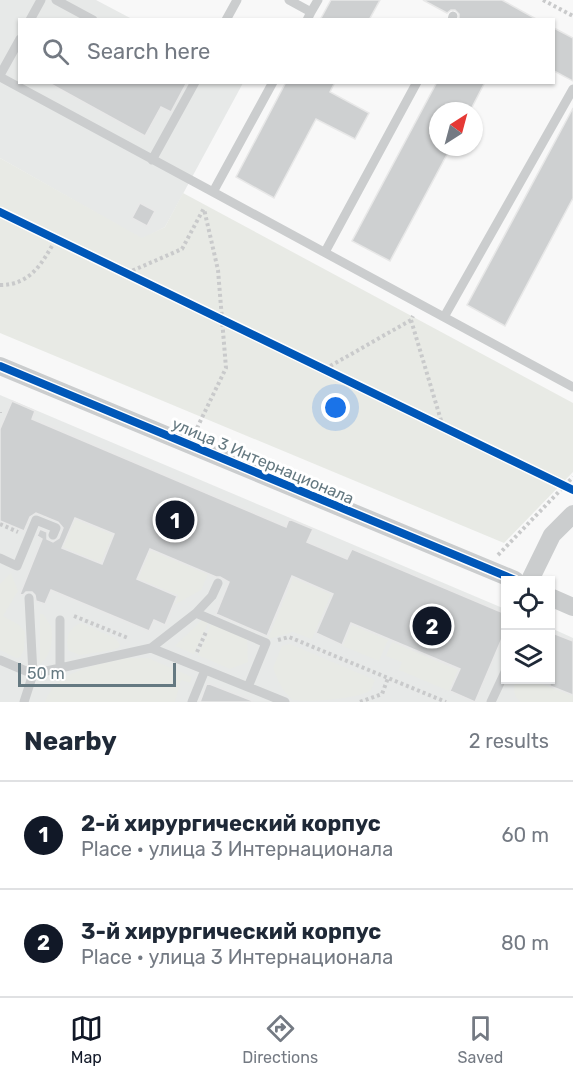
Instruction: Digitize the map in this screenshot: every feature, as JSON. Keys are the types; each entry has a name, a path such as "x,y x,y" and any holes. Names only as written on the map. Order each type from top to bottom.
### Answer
{"street":[{"name":"улица 3 Интернационала","path":"0,366 505,576"},
{"path":"532,576 552,535 573,514"},
{"path":"555,599 573,608"}],"lane":[{"path":"31,18 41,0"},
{"path":"56,0 89,18"},
{"path":"227,18 237,0"},
{"path":"289,0 309,16 318,0"},
{"path":"18,43 0,76 573,387"},
{"path":"152,160 194,84"},
{"path":"213,192 272,84"},
{"path":"325,252 416,84"},
{"path":"444,317 573,89"},
{"path":"0,558 17,566 36,520 56,528 53,535"},
{"path":"0,660 33,674 151,648 196,614 212,596 218,583"},
{"path":"24,702 33,674 29,598"},
{"path":"196,614 266,644 248,687"},
{"path":"60,667 62,616"},
{"path":"151,648 285,702"},
{"path":"192,702 205,670"},
{"path":"491,702 501,681"}],"path":[{"path":"543,0 573,16"},
{"path":"126,273 182,249 213,192"},
{"path":"195,432 225,368 218,270 204,209"},
{"path":"0,212 573,490"},
{"path":"0,285 20,282 33,274 56,239"},
{"path":"324,369 411,320 420,304"},
{"path":"411,320 443,427"},
{"path":"485,568 573,477"},
{"path":"62,616 151,648"},
{"path":"192,664 211,620"},
{"path":"266,644 289,637 446,702"},
{"path":"360,702 382,694 388,678"}],"shaded area":[{"path":"0,0 96,0 130,18 18,18 18,84 242,84 165,227 142,239 0,158"},
{"path":"0,158 142,238 165,227 183,193 573,403 573,472 504,543 0,333"},
{"path":"0,395 501,607 501,684 555,684 555,630 573,638 573,702 0,702"},
{"path":"75,519 113,535 101,563 63,547"},
{"path":"150,550 208,574 201,590 174,605 178,595 138,579"},
{"path":"11,573 18,591 3,616 19,625 25,632 24,650 20,657 16,658 0,650 0,584"},
{"path":"293,578 331,594 312,639 293,632 268,639"},
{"path":"40,614 43,614 50,625 52,637 49,653 40,664"},
{"path":"202,620 208,623 194,654 175,646"},
{"path":"81,623 115,638 120,645 113,650 80,655 69,651 67,643 69,635 73,628"},
{"path":"211,624 247,639 248,662 230,669 198,655"},
{"path":"352,625 388,640 379,661 343,646"},
{"path":"392,642 458,670 449,691 399,670 402,662 386,656"},
{"path":"290,644 375,680 371,690 344,698 293,700 283,690 273,668 282,646"},
{"path":"125,658 148,658 192,677 190,683 181,680 175,702 45,702 51,691 68,676 90,667"},
{"path":"515,684 542,684 573,696 573,702 521,702 516,697"}],"building":[{"path":"331,0 380,0 370,18 321,18"},
{"path":"423,0 502,0 534,18 459,18 455,10 447,13"},
{"path":"555,29 573,38 573,81 555,72"},
{"path":"51,84 186,84 171,112 161,107 145,136"},
{"path":"285,84 334,84 330,92 369,113 355,139 316,119 274,198 236,177"},
{"path":"436,84 484,84 475,102 429,102 429,156 446,156 390,261 352,241"},
{"path":"573,108 573,198 505,326 467,305"},
{"path":"140,203 155,211 147,226 132,218"},
{"path":"12,401 35,411 32,419 286,527 289,519 313,529 307,542 347,559 352,549 501,612 501,641 475,702 450,691 460,669 351,623 342,645 316,633 333,594 292,576 267,636 216,614 229,582 150,549 137,579 177,596 165,625 154,620 149,631 51,590 45,604 36,601 32,592 20,594 42,539 37,536 40,529 47,532 47,539 53,542 59,538 63,528 58,522 36,513 30,517 24,531 0,521 0,429","holes":["75,518 114,534 102,564 62,548"]},
{"path":"555,634 573,641 573,695 550,686 550,684 555,684"},
{"path":"207,683 253,701 253,702 200,702"}],"cycle path":[{"path":"0,212 573,490"},
{"path":"0,366 505,576"}],"place":[{"name":"2-й хирургический корпус","path":"175,520"},
{"name":"3-й хирургический корпус","path":"432,626"}]}
